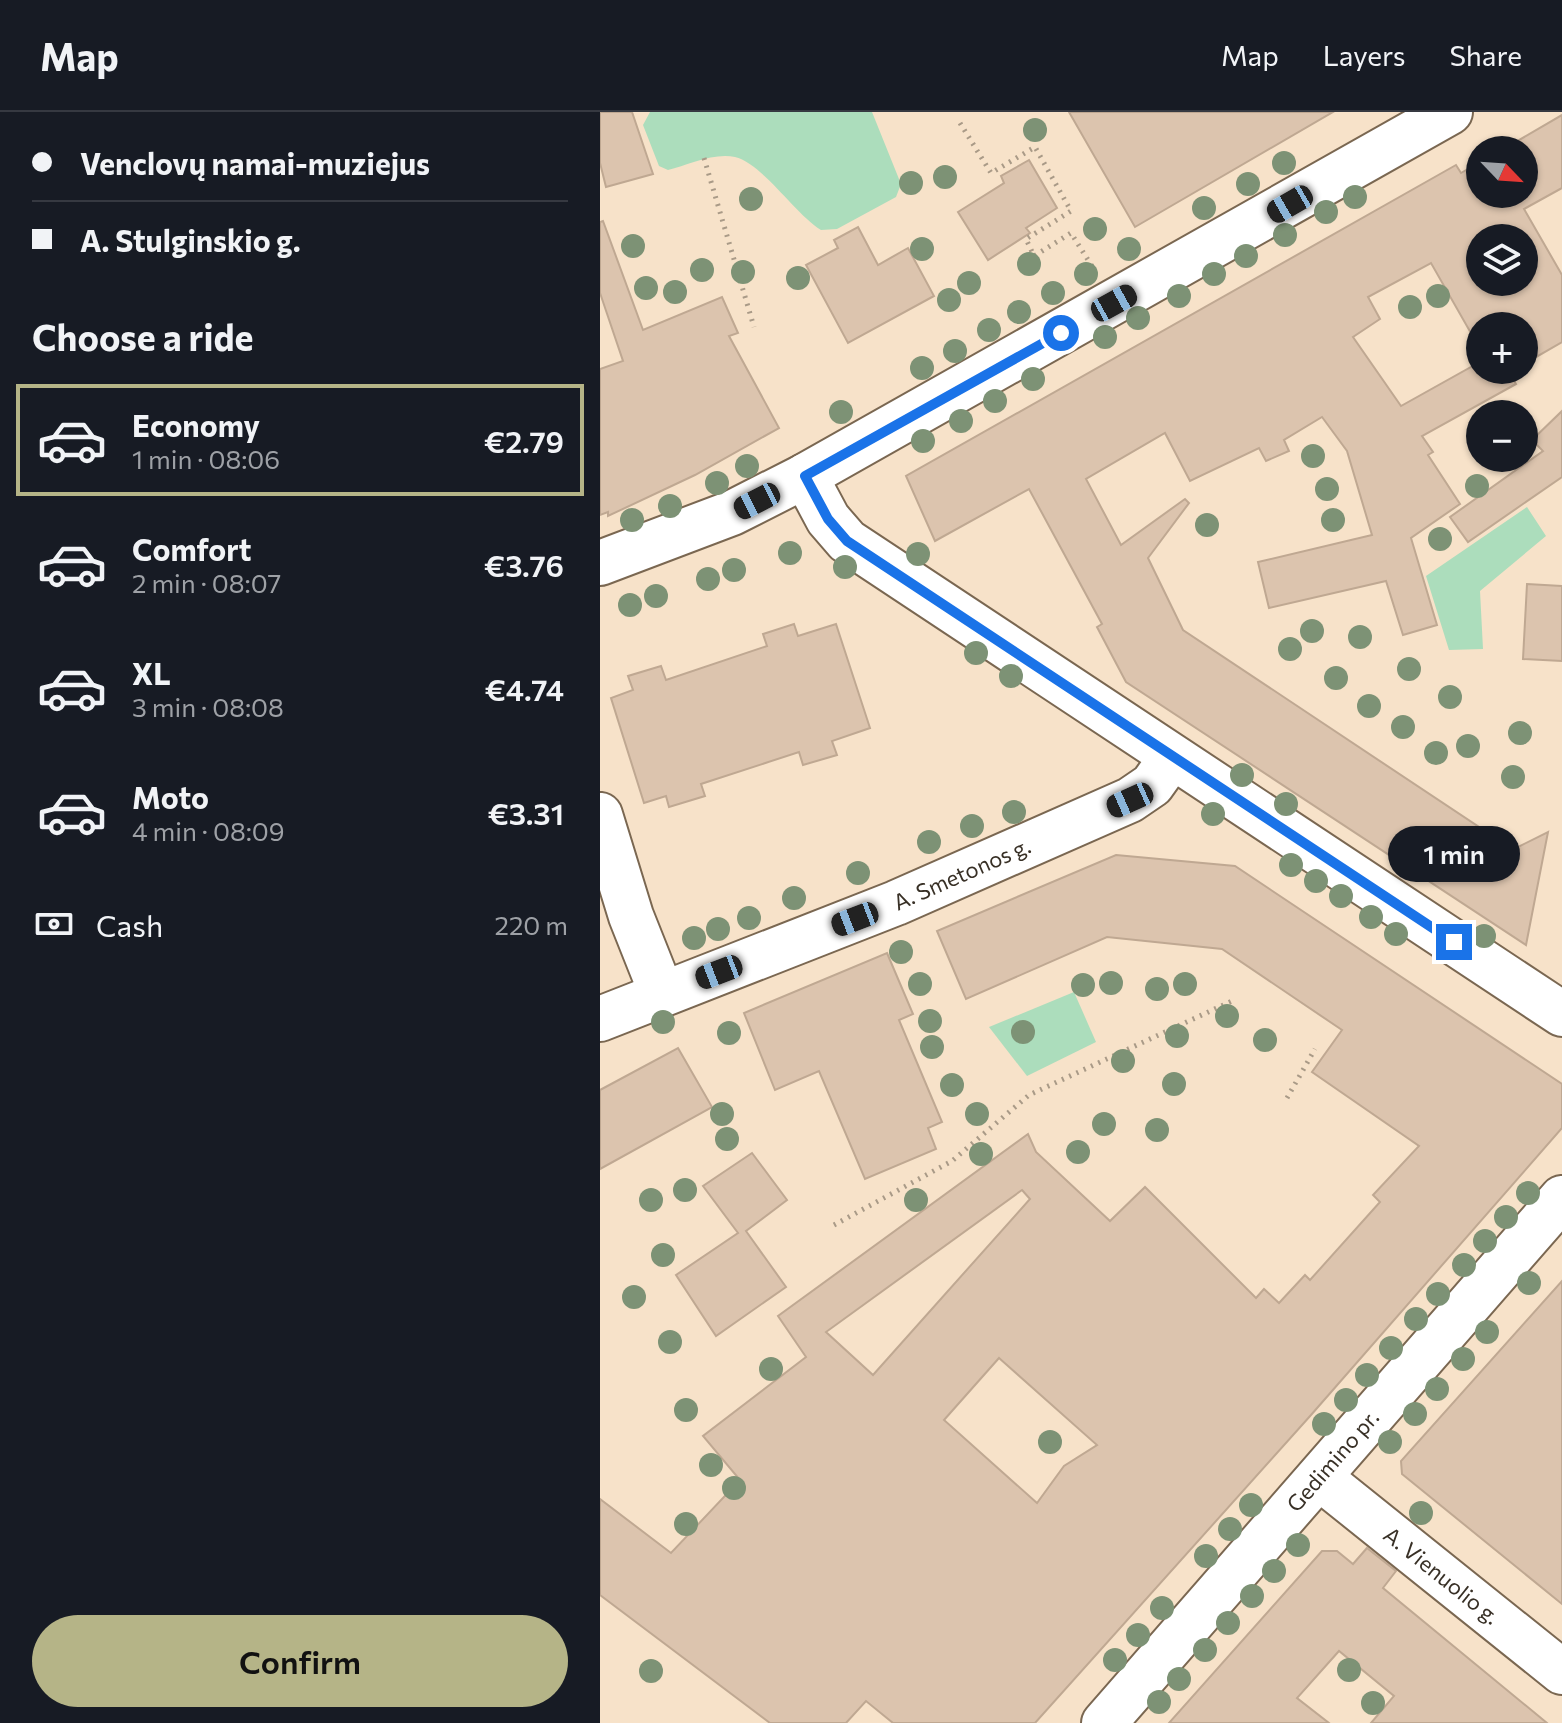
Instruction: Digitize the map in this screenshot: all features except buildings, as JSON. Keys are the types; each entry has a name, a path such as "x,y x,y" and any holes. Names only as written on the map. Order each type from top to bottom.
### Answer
{"main road":[{"path":"600,563 732,513 805,476 1450,112"},
{"path":"805,476 828,519 847,541 1562,1014"},
{"name":"A. Smetonos g.","path":"600,1019 896,903 1130,800 1152,785 1172,757"},
{"path":"600,815 631,916 662,994"},
{"name":"Gedimino pr.","path":"1104,1723 1562,1198"},
{"name":"A. Vienuolio g.","path":"1320,1478 1562,1672"}],"path":[{"path":"960,123 991,173 1035,147 1071,211 1026,239 1034,256 1071,233"},
{"path":"704,158 754,327"},
{"path":"834,1225 952,1161 1029,1095 1232,1001"},
{"path":"1287,1098 1315,1049"}],"green space":[{"path":"650,112 872,112 901,184 896,197 837,229 821,230 746,161 727,156 668,170 659,166 643,125"},
{"path":"1527,507 1546,536 1480,591 1483,649 1449,650 1426,576"},
{"path":"1074,992 1096,1042 1027,1076 989,1027"}],"route":[{"path":"1061,333 805,476 828,519 847,541 952,612 1454,942"}]}
